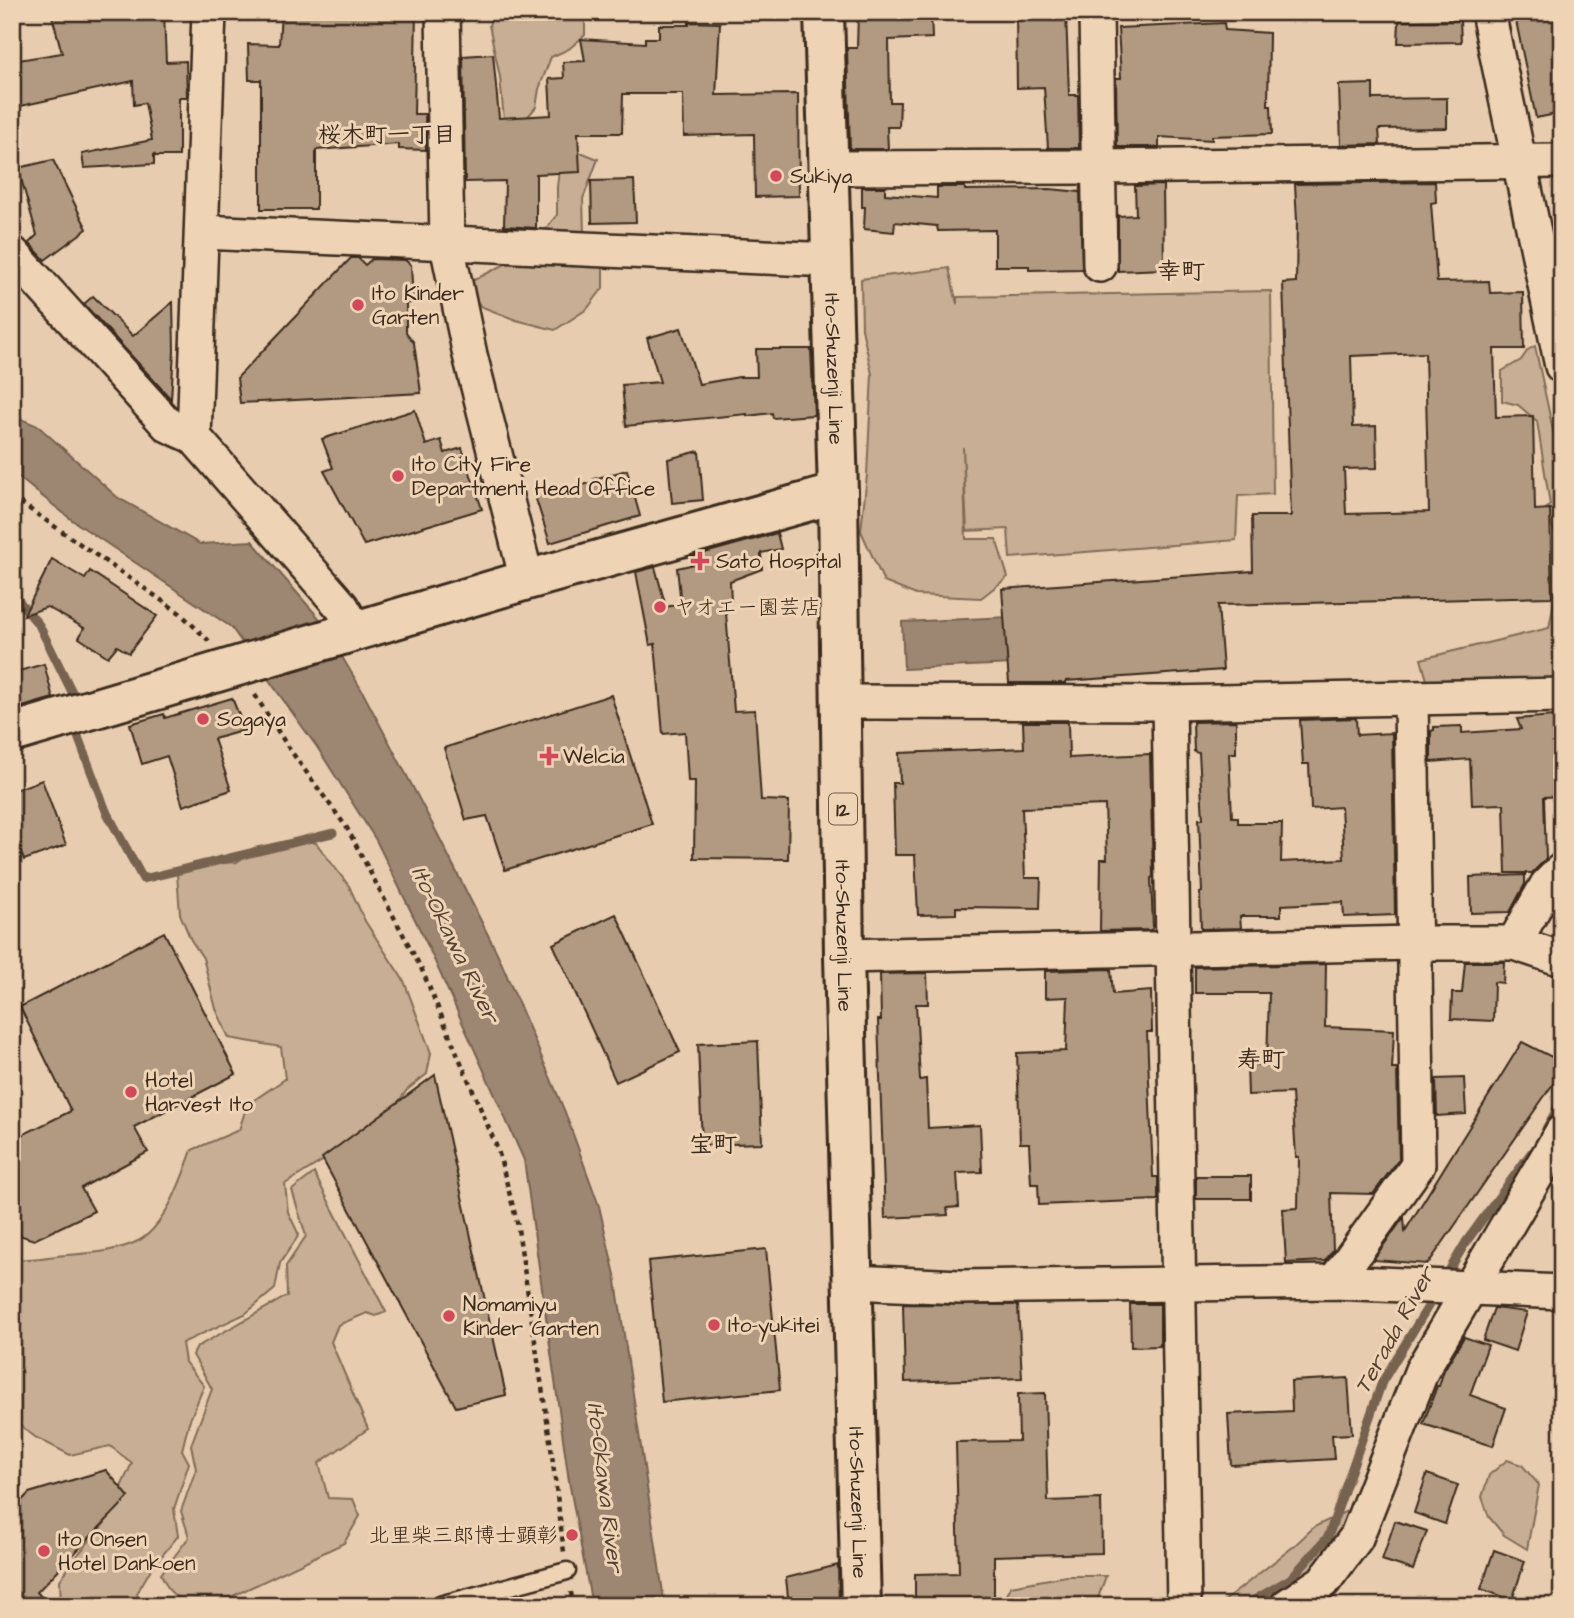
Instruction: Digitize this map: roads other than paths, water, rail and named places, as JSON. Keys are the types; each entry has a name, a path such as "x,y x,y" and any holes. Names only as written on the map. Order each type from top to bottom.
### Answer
{"main road":[{"name":"Ito-Shuzenji Line","path":"824,12 838,493 844,956 861,1606"},
{"path":"12,733 527,580 838,493"}],"street":[{"path":"194,438 209,12"},
{"path":"443,12 447,245 470,355 527,580"},
{"path":"1096,12 1100,265"},
{"path":"1488,12 1562,366"},
{"path":"827,168 1562,161"},
{"path":"202,232 831,260"},
{"path":"12,253 167,425 194,438 342,607 349,633"},
{"path":"842,702 1169,704 1562,695"},
{"path":"1334,1282 1418,1165 1411,699"},
{"path":"1169,704 1184,1606"},
{"path":"1514,943 1547,885 1562,870"},
{"path":"844,956 1514,943 1562,959"},
{"path":"1287,1606 1324,1582 1356,1538 1422,1370 1466,1287 1562,1132"},
{"path":"853,1282 960,1287 1334,1282 1562,1292"}],"lane":[{"path":"436,1606 567,1571"}],"water":[{"name":"Ito-Okawa River","path":"12,411 23,420 38,426 117,497 200,544 252,541 319,618 361,689 498,955 565,1112 599,1206 615,1275 665,1606 592,1606 569,1481 524,1160 428,946 376,840 317,747 231,627 72,520 12,472"},
{"path":"1009,617 1013,664 904,669 902,622"}],"waterway":[{"path":"12,593 39,625 73,694"},
{"path":"77,734 106,811 143,879 333,833"},
{"name":"Terada River","path":"1546,1129 1562,1100"},
{"name":"Terada River","path":"1444,1279 1466,1242 1531,1153"},
{"name":"Terada River","path":"1244,1606 1290,1579 1328,1537 1382,1382 1435,1295"}],"place":[{"name":"Sukiya","path":"776,176"},
{"name":"Ito Kinder Garten","path":"358,305"},
{"name":"Ito City Fire Department Head Office","path":"398,476"},
{"name":"Sato Hospital","path":"700,561"},
{"name":"ヤオエー園芸店","path":"660,607"},
{"name":"Sogaya","path":"203,719"},
{"name":"Welcia","path":"549,756"},
{"name":"Hotel Harvest Ito","path":"131,1092"},
{"name":"Nomamiyu Kinder Garten","path":"449,1316"},
{"name":"Ito-yukitei","path":"714,1325"},
{"name":"北里柴三郎博士顕彰","path":"572,1535"},
{"name":"Ito Onsen Hotel Dankoen","path":"44,1551"}],"district":[{"name":"桜木町一丁目","path":"387,134"},
{"name":"幸町","path":"1181,271"},
{"name":"寿町","path":"1261,1059"},
{"name":"宝町","path":"713,1144"}]}
